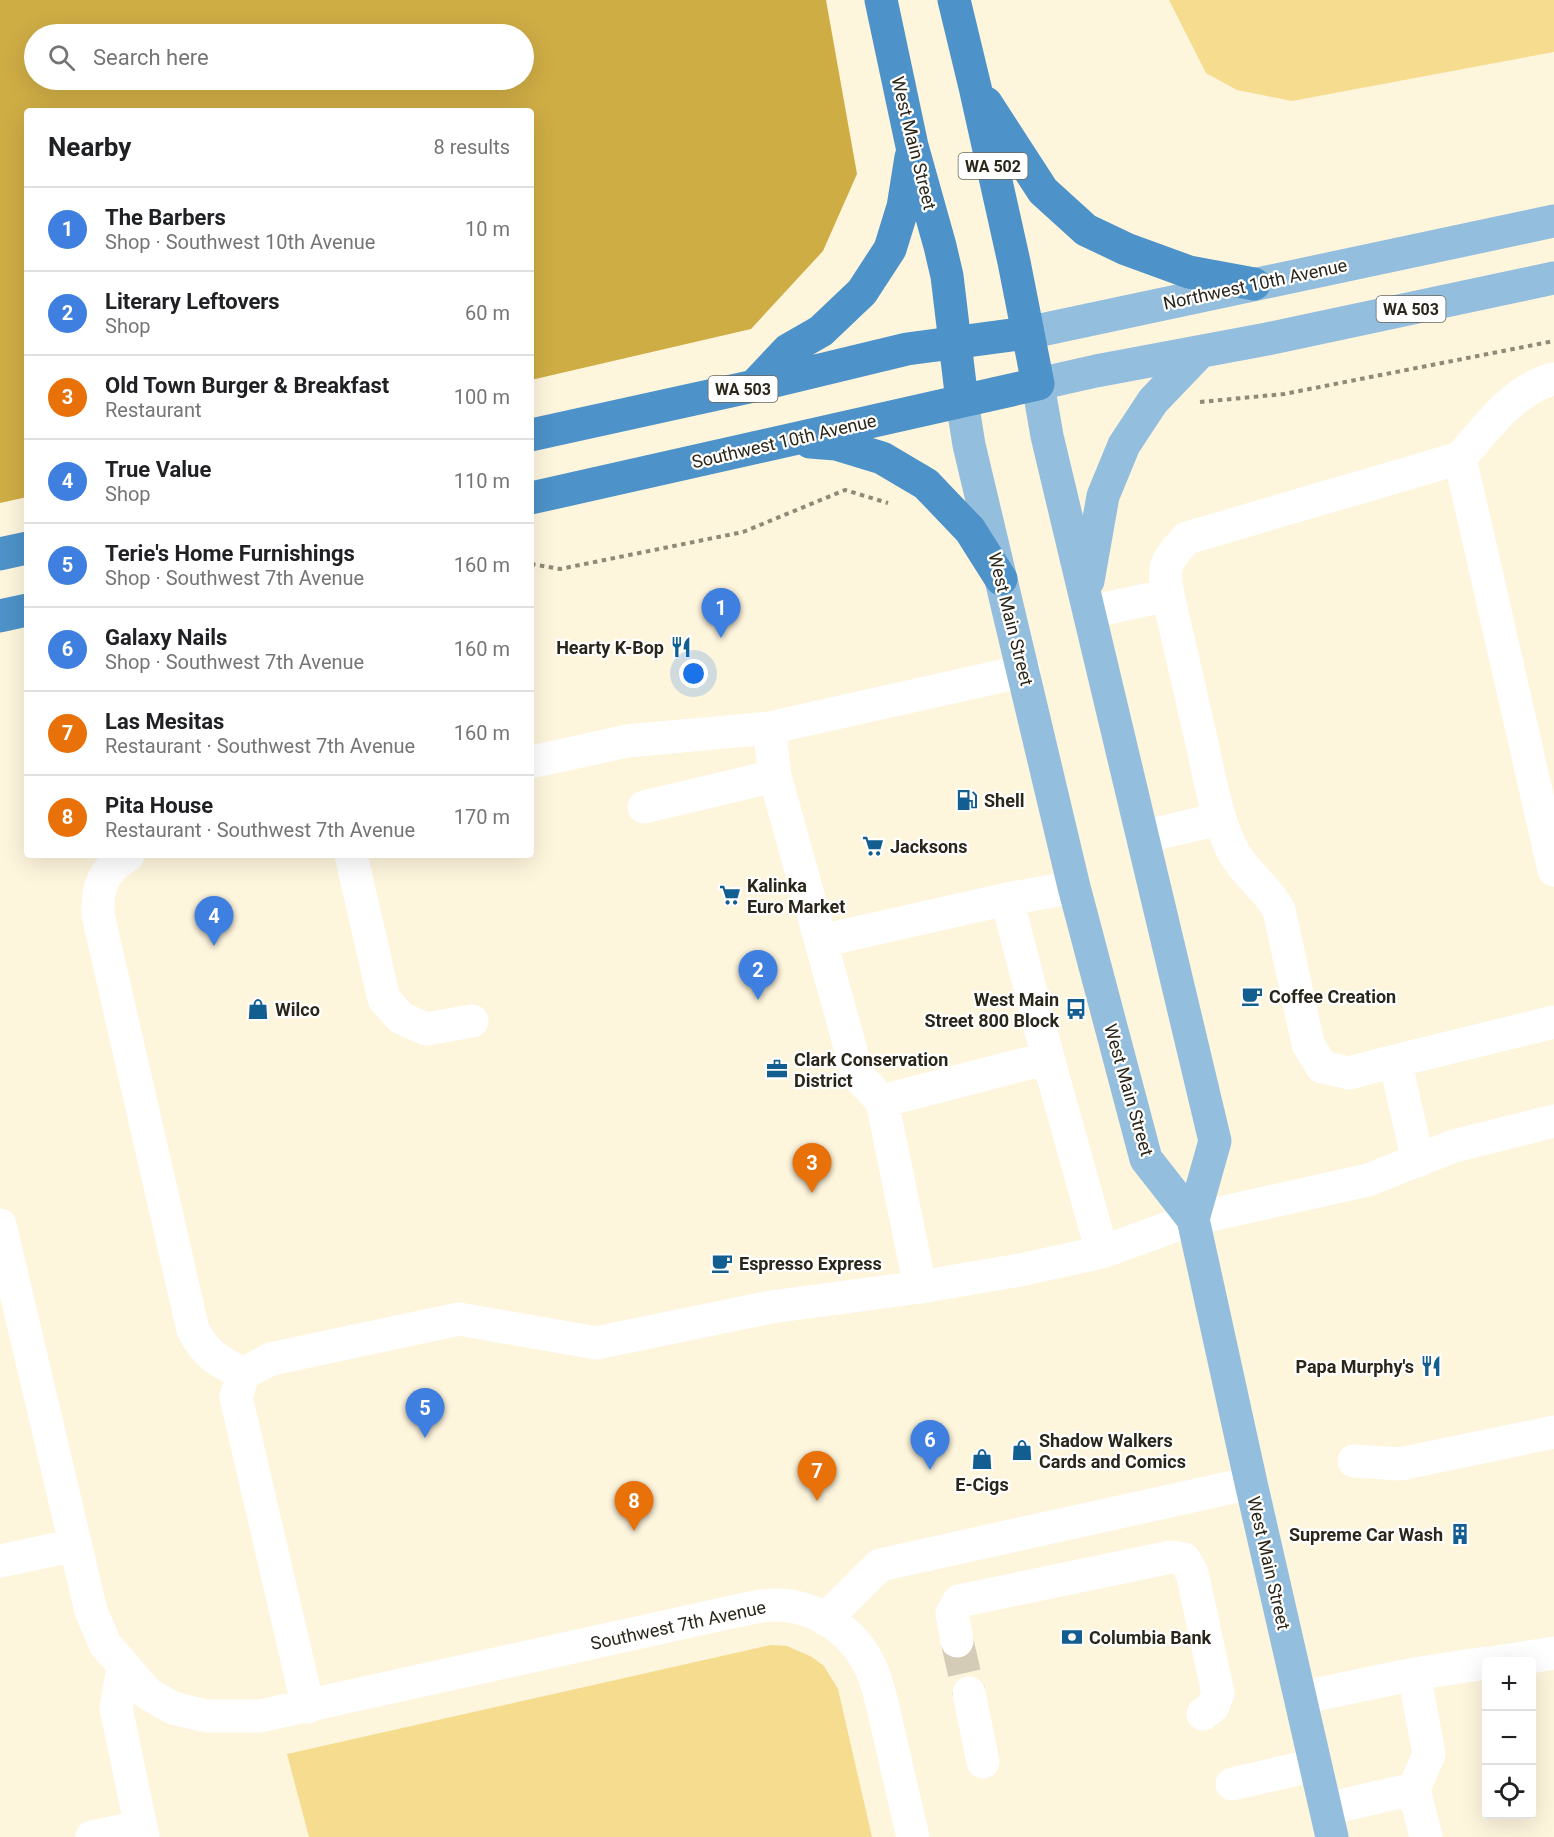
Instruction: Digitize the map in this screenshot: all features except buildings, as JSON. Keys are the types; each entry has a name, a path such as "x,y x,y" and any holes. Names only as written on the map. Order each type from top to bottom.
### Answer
{"highway":[{"name":"West Main Street","path":"881,0 912,146 947,276 962,401"},
{"name":"West Main Street","path":"954,0 1014,262 1038,384"},
{"path":"975,87 1043,190 1086,230 1126,249 1189,272 1254,284"},
{"path":"754,386 788,350 821,331 862,292 890,249 903,207 912,146"},
{"name":"Northwest 10th Avenue","path":"956,342 1027,333"},
{"name":"WA 503","path":"534,434 754,386 907,349 956,342"},
{"name":"Southwest 10th Avenue","path":"534,497 1038,384"},
{"path":"791,440 836,444 882,458 926,484 970,530 1001,579"},
{"path":"0,554 24,549"},
{"path":"0,616 24,611"}],"main road":[{"name":"Northwest 10th Avenue","path":"1027,333 1554,221"},
{"name":"WA 503","path":"1038,384 1554,278"},
{"path":"1088,603 1102,496 1124,445 1154,401 1200,352"},
{"name":"West Main Street","path":"1038,384 1047,436 1215,1141 1193,1219"},
{"name":"West Main Street","path":"962,401 969,445 1074,887 1146,1159 1193,1219 1329,1823"}],"street":[{"path":"1554,379 1528,388 1510,403 1460,458 1186,538 1170,557 1164,574 1219,819 1234,854 1249,875 1272,898 1278,910 1308,1044 1322,1067 1349,1073 1554,1022"},
{"path":"1460,458 1554,870"},
{"path":"1088,603 1168,595"},
{"path":"534,761 627,741 769,729 1024,671"},
{"path":"769,729 775,776 858,1076 882,1101 920,1287"},
{"path":"644,807 775,776"},
{"path":"1142,837 1219,819"},
{"path":"124,858 109,870 102,882 98,897 98,915 193,1330 213,1358 243,1374"},
{"path":"352,858 384,999 401,1018 426,1029 472,1021"},
{"path":"821,941 1006,899 1074,887"},
{"path":"1006,899 1102,1252"},
{"path":"882,1101 1048,1058"},
{"path":"1395,1061 1418,1161"},
{"path":"308,1707 236,1397 243,1374 271,1359 459,1319 596,1343 771,1308 1020,1270 1102,1252 1193,1219 1368,1180 1454,1146 1554,1120"},
{"name":"Southwest 7th Avenue","path":"0,1225 91,1611 105,1644 147,1694 173,1708 206,1716 260,1716 761,1606 796,1607 812,1612 840,1628 854,1641 872,1670 913,1837"},
{"path":"0,1306 24,1330"},
{"path":"1354,1461 1400,1464 1554,1432"},
{"path":"825,1619 880,1565 1251,1483"},
{"path":"0,1561 75,1545"},
{"path":"957,1641 952,1613 959,1601 1171,1557 1184,1559 1192,1573 1218,1693 1213,1707 1203,1714"},
{"path":"1529,1657 1554,1653"},
{"path":"1300,1698 1414,1674 1482,1664"},
{"path":"92,1837 142,1832 116,1708 123,1667"},
{"path":"1414,1674 1429,1754 1414,1789 1426,1837"},
{"path":"969,1693 983,1762"},
{"path":"1232,1784 1315,1765"},
{"path":"1329,1823 1414,1789"}],"path":[{"path":"1190,404 1284,394 1554,340"},
{"path":"534,565 560,569 743,532 845,490 896,506"}],"shaded area":[{"path":"0,0 826,0 857,174 823,251 751,329 534,379 534,108 24,108 24,498 0,503"},
{"path":"1169,0 1554,0 1554,52 1292,101 1237,90 1206,73"},
{"path":"771,1645 787,1646 812,1657 824,1666 838,1689 872,1837 309,1837 287,1754"}],"tunnel":[{"path":"957,1641 969,1693"}],"place":[{"name":"The Barbers","path":"721,638"},
{"name":"Hearty K-Bop","path":"681,647"},
{"name":"Shell","path":"967,800"},
{"name":"Jacksons","path":"873,846"},
{"name":"Kalinka Euro Market","path":"730,895"},
{"name":"True Value","path":"214,946"},
{"name":"Coffee Creation","path":"1252,996"},
{"name":"Literary Leftovers","path":"758,1000"},
{"name":"Wilco","path":"258,1009"},
{"name":"West Main Street 800 Block","path":"1076,1009"},
{"name":"Clark Conservation District","path":"777,1069"},
{"name":"Old Town Burger & Breakfast","path":"812,1193"},
{"name":"Espresso Express","path":"722,1263"},
{"name":"Papa Murphy's","path":"1431,1366"},
{"name":"Terie's Home Furnishings","path":"425,1438"},
{"name":"Shadow Walkers Cards and Comics","path":"1022,1450"},
{"name":"E-Cigs","path":"982,1459"},
{"name":"Galaxy Nails","path":"930,1470"},
{"name":"Las Mesitas","path":"817,1501"},
{"name":"Pita House","path":"634,1531"},
{"name":"Supreme Car Wash","path":"1460,1534"},
{"name":"Columbia Bank","path":"1072,1637"}]}
